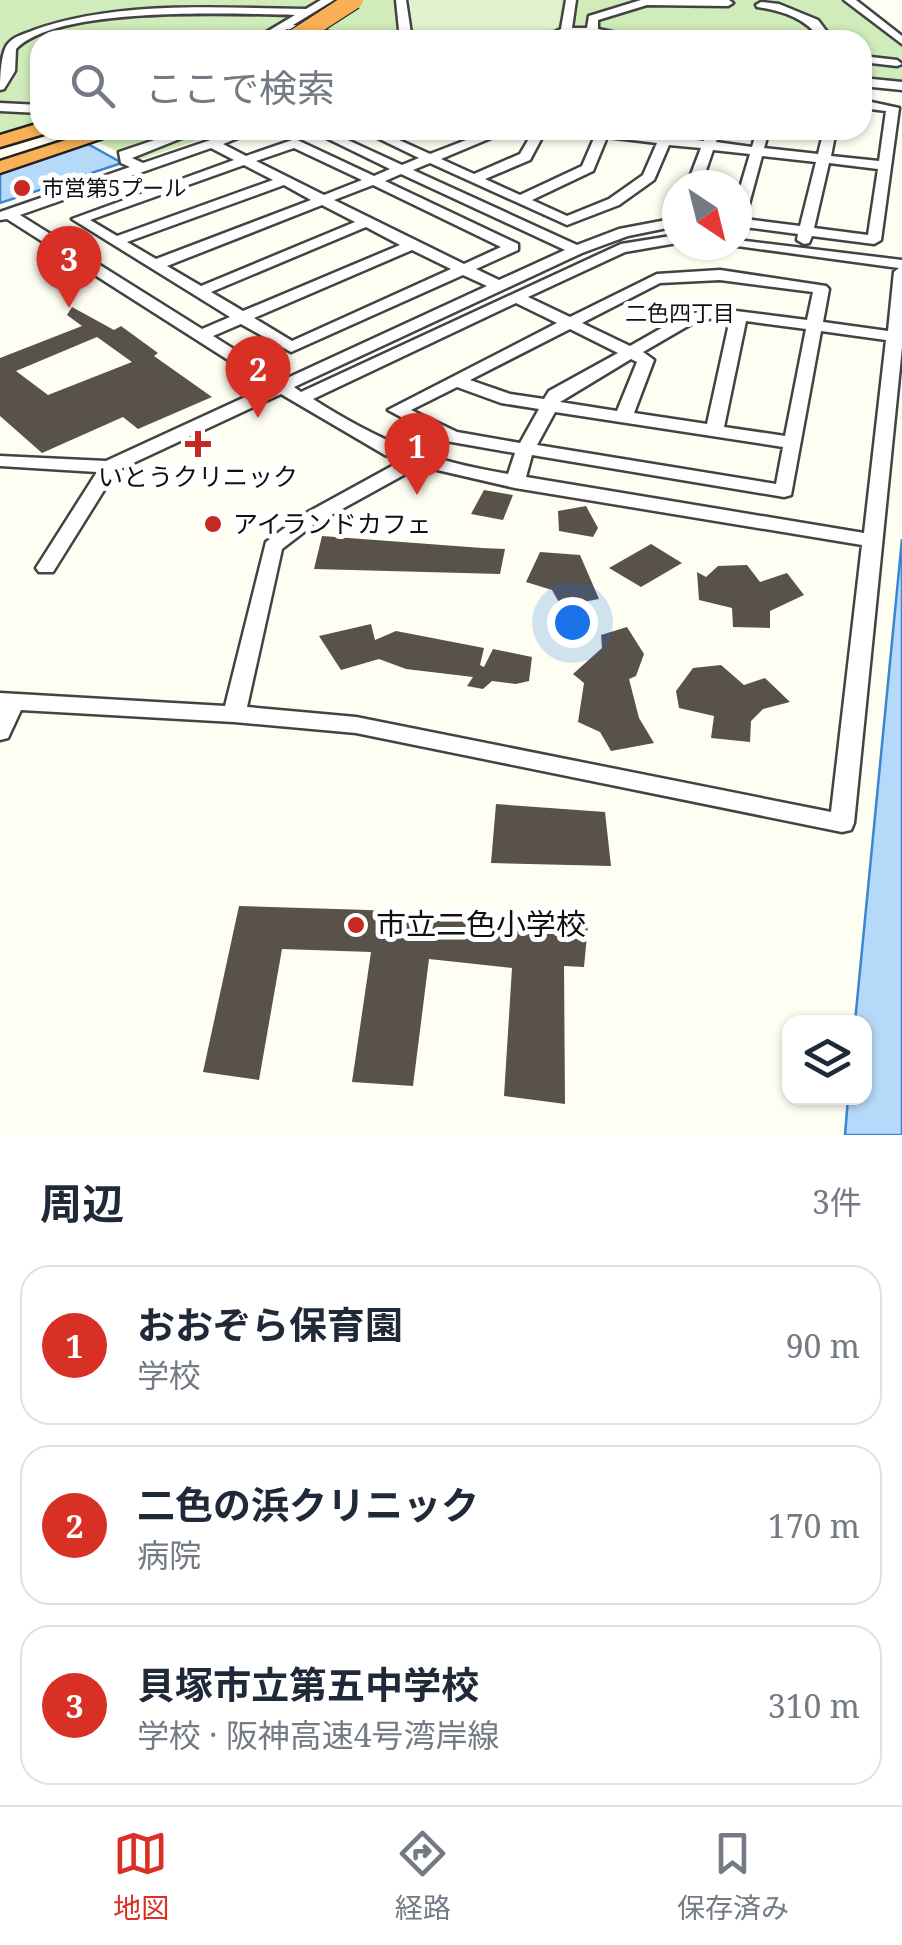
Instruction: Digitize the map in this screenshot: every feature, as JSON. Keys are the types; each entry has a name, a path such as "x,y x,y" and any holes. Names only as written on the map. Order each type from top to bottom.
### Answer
{"highway":[{"path":"296,30 361,0"},
{"path":"325,30 361,0"},
{"path":"333,30 361,0"},
{"path":"0,141 30,132"},
{"path":"0,150 34,140"},
{"path":"0,160 63,140"},
{"path":"0,168 87,140"}],"street":[{"path":"290,30 329,0"},
{"path":"401,0 405,30"},
{"path":"566,30 570,0"},
{"path":"850,0 902,41"},
{"path":"592,30 594,18 638,3 728,3"},
{"path":"761,5 775,6 814,22 820,30"},
{"path":"40,30 94,14 139,8 310,12"},
{"path":"0,86 9,70 13,44 30,35"},
{"path":"872,60 897,64"},
{"path":"872,83 902,86"},
{"path":"760,140 737,222 874,240 894,108 872,105"},
{"path":"0,107 30,108"},
{"path":"142,168 124,155 167,140"},
{"path":"5,215 223,140"},
{"path":"338,140 577,250"},
{"path":"390,140 605,238"},
{"path":"155,265 478,140"},
{"path":"475,178 524,158 534,140"},
{"path":"522,199 588,168 600,140"},
{"path":"567,221 634,190 649,177 665,140"},
{"path":"688,140 886,166"},
{"path":"700,170 711,140"},
{"path":"801,253 828,140"},
{"path":"212,144 499,286"},
{"path":"295,144 373,181 513,247 291,347 79,218 295,144"},
{"path":"116,241 283,180"},
{"path":"5,215 346,426 417,460 515,482 873,541"},
{"path":"199,292 366,222"},
{"path":"0,462 109,467 577,250 605,238 662,225"},
{"path":"301,398 621,248 662,241"},
{"path":"201,335 412,246"},
{"path":"752,246 902,264"},
{"path":"0,732 7,701 356,725 842,822 902,272"},
{"path":"695,274 822,289 816,326 784,491 452,437 396,410 657,280 695,274"},
{"path":"515,297 646,360 624,416"},
{"path":"515,482 525,450 555,395 687,320 712,313 739,314 896,337"},
{"path":"714,431 739,314"},
{"path":"456,381 507,399 794,443"},
{"path":"234,714 273,546 306,521 417,460"},
{"path":"46,568 109,467"}],"green space":[{"path":"0,0 852,0 902,38 902,82 872,79 872,30 30,30 30,127 0,136"},
{"path":"405,0 561,0 560,20 556,28 548,30 410,30"},
{"path":"94,140 198,140 136,161"}],"water":[{"name":"市営第5プール","path":"88,144 122,163 0,203 0,174"},
{"path":"902,539 902,1135 845,1135 847,1105 872,1105 872,1015 856,1015"}],"building":[{"path":"72,307 114,330 121,326 158,353 154,356 212,397 138,429 123,417 42,453 0,416 0,358 82,326 67,315","holes":["97,337 132,362 48,395 16,371"]},
{"path":"484,490 513,495 503,520 471,514"},
{"path":"586,506 598,528 593,537 559,531 558,511"},
{"path":"322,536 505,549 500,574 314,569"},
{"path":"651,544 682,563 641,587 609,568"},
{"path":"540,552 580,555 599,599 561,606 552,590 526,582"},
{"path":"747,565 760,582 787,573 804,595 770,611 770,628 733,627 732,608 699,600 697,572 706,577 718,566"},
{"path":"371,624 375,640 396,631 484,648 480,665 484,667 493,649 532,657 529,681 492,681 483,689 467,686 473,677 406,669 379,659 341,670 319,636"},
{"path":"627,627 644,654 636,676 629,679 639,718 654,743 611,751 600,732 578,722 584,683 573,674 602,648 601,635"},
{"path":"721,665 744,685 765,678 790,702 763,709 751,721 750,742 711,738 714,716 679,708 676,691 693,668"},
{"path":"496,804 605,812 611,866 491,863"},
{"path":"239,906 368,910 588,925 584,967 564,966 565,1104 504,1096 512,968 429,959 413,1086 352,1082 371,952 282,949 259,1080 203,1072"}],"place":[{"name":"市営第5プール","path":"22,188"},
{"name":"貝塚市立第五中学校","path":"69,308"},
{"name":"二色の浜クリニック","path":"258,418"},
{"name":"いとうクリニック","path":"198,444"},
{"name":"おおぞら保育園","path":"417,495"},
{"name":"アイランドカフェ","path":"213,524"},
{"name":"市立二色小学校","path":"356,925"}],"district":[{"name":"二色四丁目","path":"680,313"}]}
